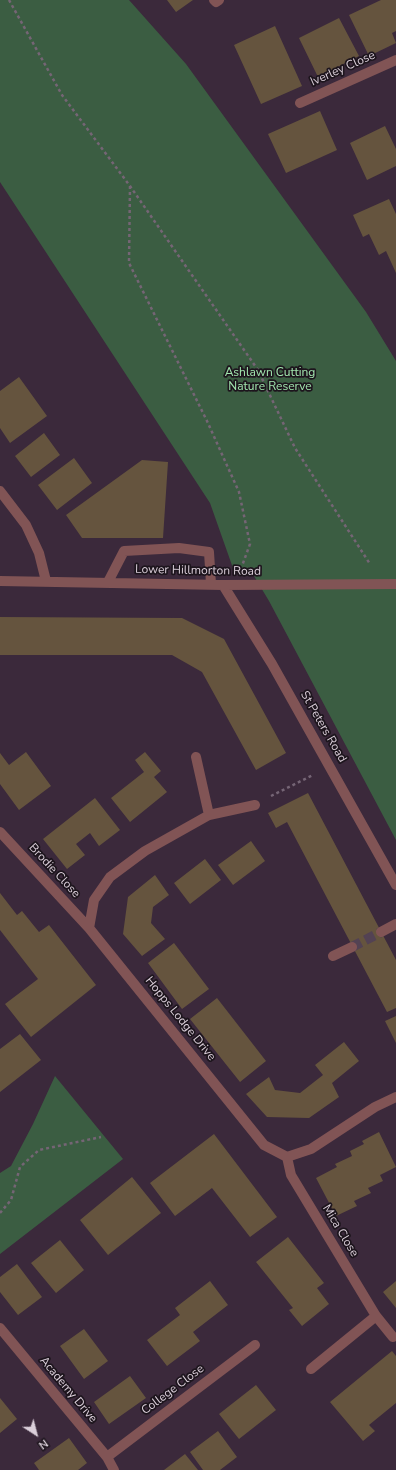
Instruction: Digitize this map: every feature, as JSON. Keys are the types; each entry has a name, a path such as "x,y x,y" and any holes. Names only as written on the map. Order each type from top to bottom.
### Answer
{"street":[{"path":"214,0 216,2 219,0"},
{"name":"Iverley Close","path":"300,103 396,60"},
{"path":"0,491 26,525 40,553 46,581"},
{"path":"108,582 124,551 179,548 209,552 211,584"},
{"name":"Lower Hillmorton Road","path":"0,581 223,585 396,584"},
{"name":"St Peters Road","path":"223,585 272,664 331,766 396,885"},
{"path":"196,757 209,815"},
{"path":"89,928 94,900 110,876 145,851 209,815 255,805"},
{"name":"Brodie Close","path":"0,832 89,928"},
{"path":"381,932 396,924"},
{"name":"Hopps Lodge Drive","path":"89,928 264,1145 288,1157"},
{"path":"333,956 352,947"},
{"path":"288,1157 311,1149 375,1107 396,1096"},
{"name":"Mica Close","path":"288,1157 291,1175 376,1316 393,1337"},
{"path":"311,1368 376,1316"},
{"name":"Academy Drive","path":"0,1328 107,1457 114,1470"},
{"name":"College Close","path":"107,1457 254,1345"}],"path":[{"path":"8,0 62,95 130,186 258,370 295,448 371,566"},
{"path":"130,186 129,263 207,421 239,492 250,544 240,585"},
{"path":"255,805 331,766"},
{"path":"0,1214 11,1200 20,1167 39,1150 101,1137"}],"green space":[{"name":"Ashlawn Cutting Nature Reserve","path":"0,0 129,0 186,64 366,312 396,361 396,840 269,601 251,571 234,571 210,503 0,182"},
{"path":"55,1076 123,1159 0,1254 0,1173 11,1166 33,1124"}],"building":[{"path":"167,0 193,0 176,12"},
{"path":"381,0 396,0 396,31 392,33 396,43 369,56 349,15"},
{"path":"339,18 359,56 318,77 299,38"},
{"path":"275,26 302,86 261,104 234,45"},
{"path":"320,111 337,150 286,173 268,134"},
{"path":"385,126 396,149 396,166 367,180 350,143"},
{"path":"389,199 396,214 396,273 386,251 379,255 369,234 363,237 353,215"},
{"path":"19,377 47,416 10,443 0,428 0,391"},
{"path":"44,433 60,455 31,477 15,456"},
{"path":"74,458 92,483 57,510 38,485"},
{"path":"142,460 168,462 163,538 82,538 66,515"},
{"path":"0,617 182,618 224,639 286,753 256,770 202,672 172,655 0,655"},
{"path":"26,752 51,786 19,810 0,784 0,753 9,765"},
{"path":"145,752 161,771 154,777 167,792 130,822 111,798 144,772 135,760"},
{"path":"308,793 396,960 396,1008 387,1012 287,822 276,828 268,813"},
{"path":"95,798 120,830 99,846 90,833 76,844 85,855 67,869 43,839"},
{"path":"251,841 265,861 233,885 218,865"},
{"path":"205,859 221,880 190,904 174,883"},
{"path":"155,875 169,895 153,907 151,923 165,939 142,956 123,934 128,897"},
{"path":"0,893 17,915 22,911 39,932 49,925 96,985 31,1037 5,1004 38,979 0,930"},
{"path":"174,943 209,989 182,1009 148,963"},
{"path":"217,998 266,1061 240,1082 190,1019"},
{"path":"396,1016 396,1043 385,1021"},
{"path":"20,1034 41,1060 0,1092 0,1049"},
{"path":"344,1042 359,1061 332,1083 339,1097 309,1118 267,1117 246,1094 269,1077 275,1090 300,1093 323,1075 315,1065"},
{"path":"379,1132 396,1167 380,1175 383,1181 368,1188 371,1193 354,1201 357,1206 336,1216 316,1178 337,1167 335,1164 352,1156 350,1151 364,1144 362,1141"},
{"path":"214,1134 277,1217 250,1237 212,1188 175,1216 150,1183"},
{"path":"132,1177 161,1213 108,1255 80,1220"},
{"path":"288,1237 324,1283 317,1288 329,1304 302,1326 289,1310 293,1308 256,1262"},
{"path":"60,1240 84,1270 56,1293 31,1263"},
{"path":"17,1264 42,1297 18,1315 0,1292 0,1277"},
{"path":"210,1281 228,1305 193,1332 200,1341 167,1366 147,1340 180,1315 175,1308"},
{"path":"396,1281 396,1308 383,1292"},
{"path":"84,1329 108,1361 84,1379 60,1346"},
{"path":"392,1351 396,1356 396,1403 369,1425 375,1431 363,1441 330,1402"},
{"path":"130,1376 146,1398 109,1424 94,1402"},
{"path":"256,1385 276,1410 239,1439 219,1414"},
{"path":"0,1398 17,1419 0,1433"},
{"path":"218,1431 237,1457 220,1470 203,1470 190,1452"},
{"path":"69,1438 87,1463 78,1470 39,1470 34,1463"},
{"path":"185,1454 198,1470 164,1470"}],"tunnel":[{"path":"352,947 381,932"}]}
